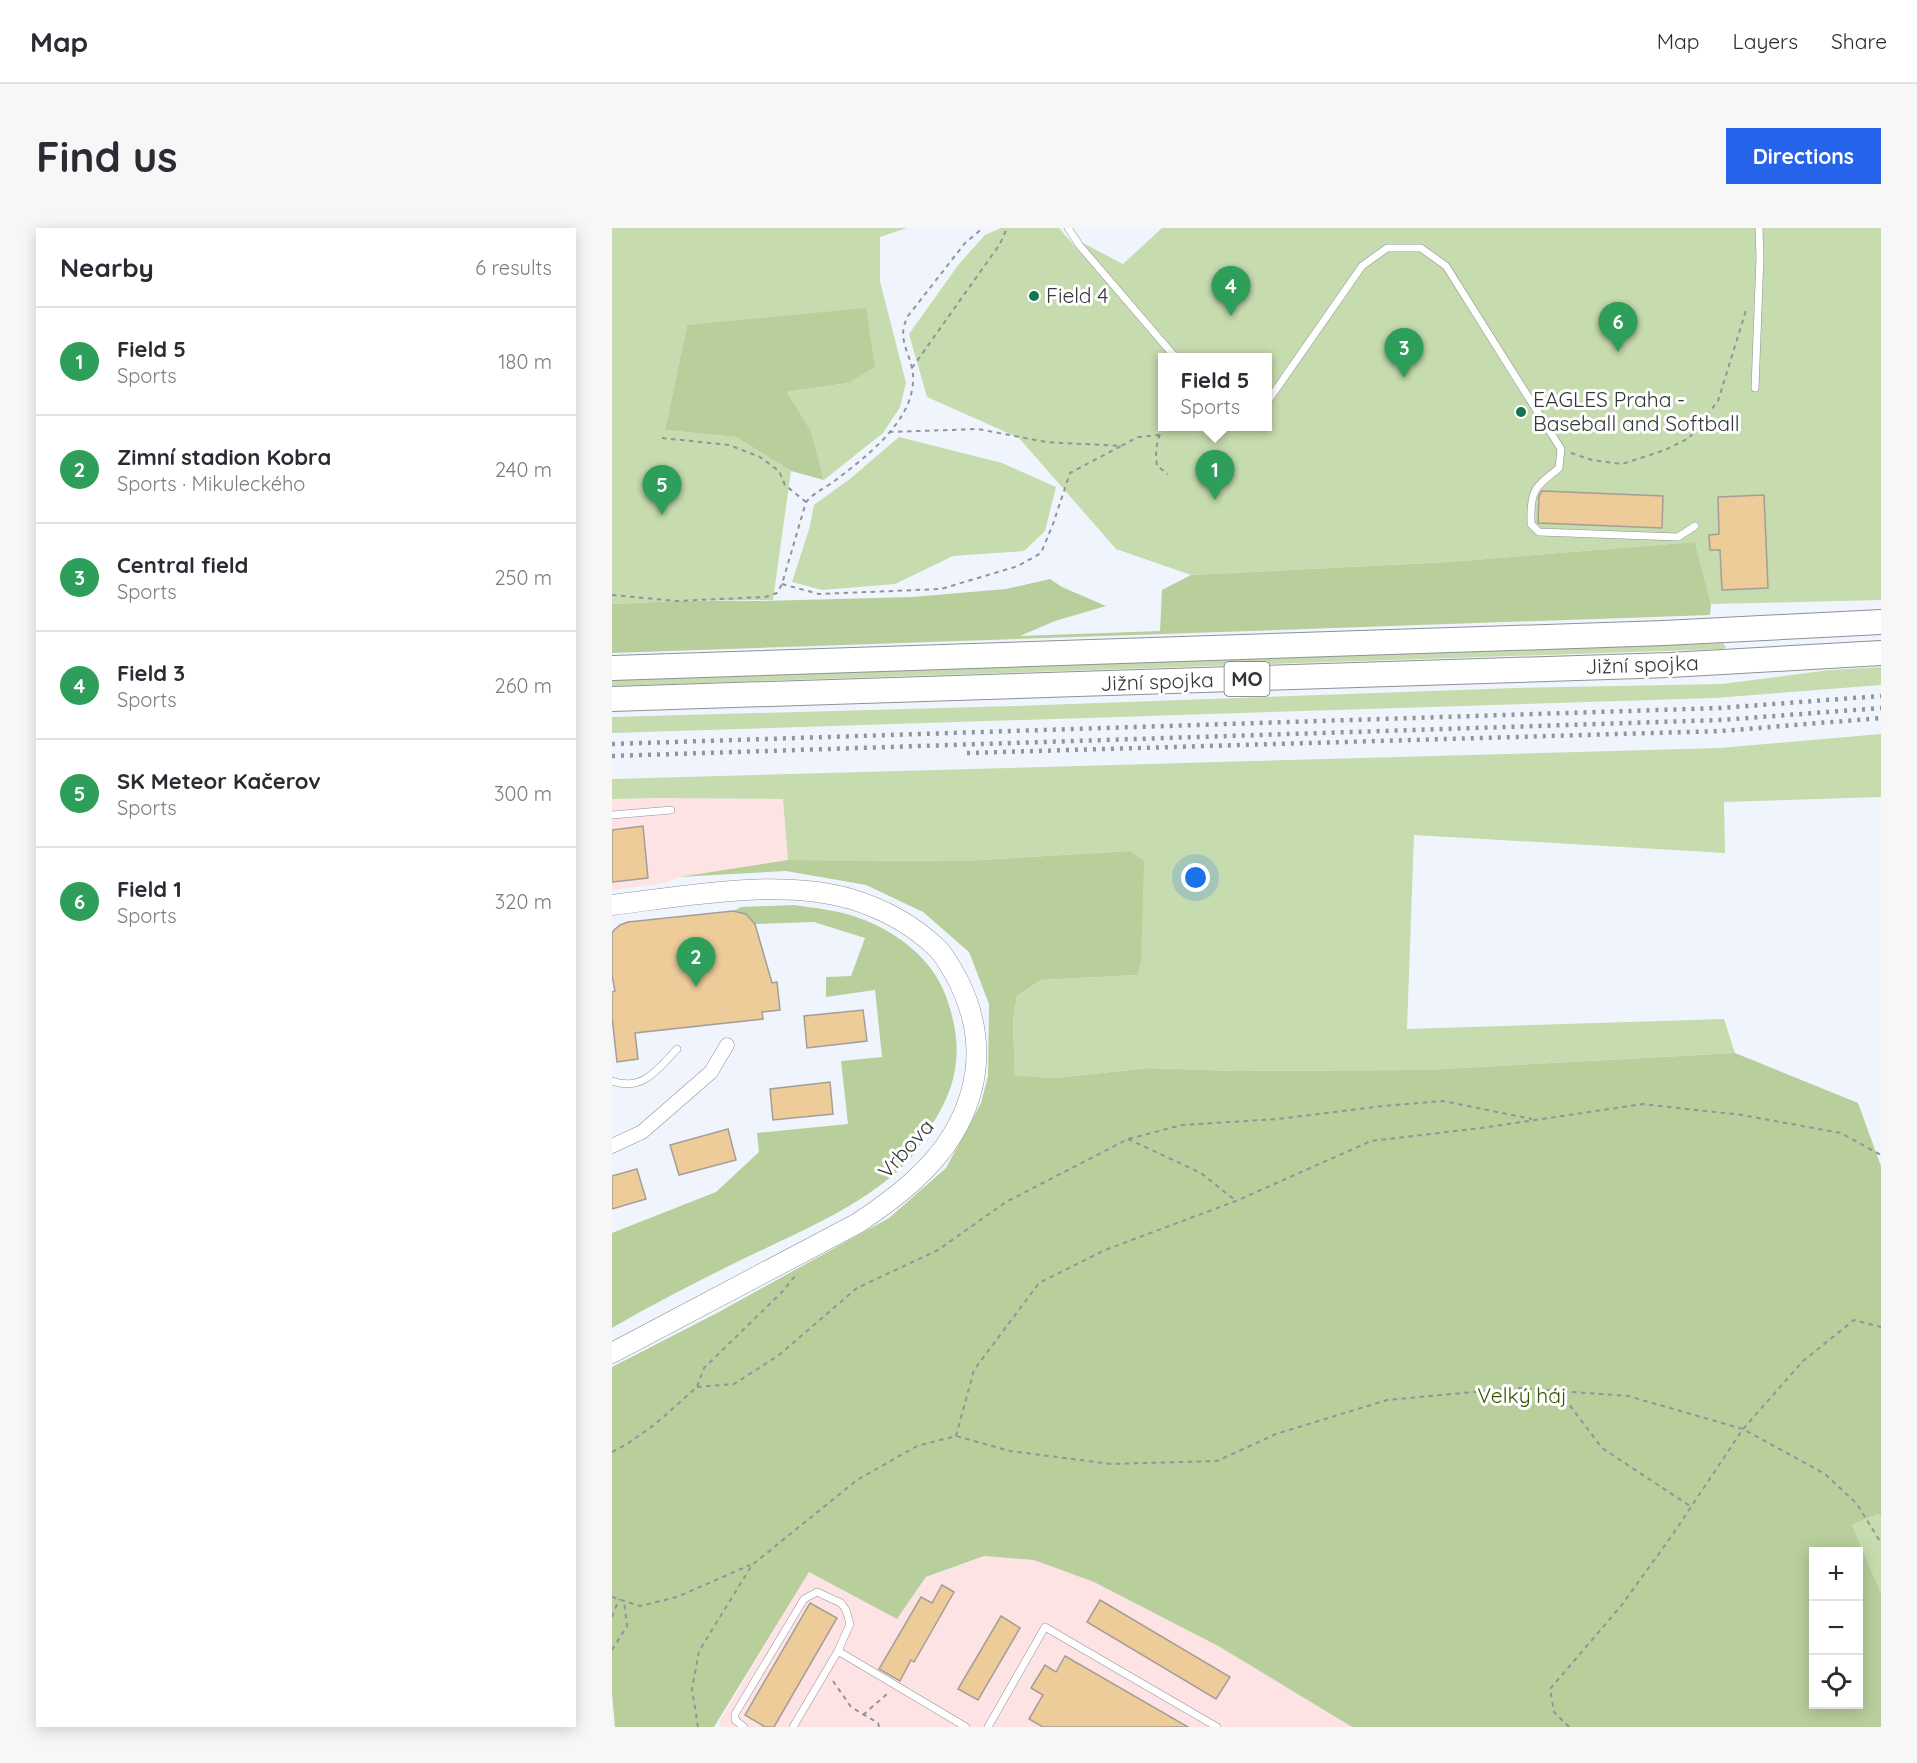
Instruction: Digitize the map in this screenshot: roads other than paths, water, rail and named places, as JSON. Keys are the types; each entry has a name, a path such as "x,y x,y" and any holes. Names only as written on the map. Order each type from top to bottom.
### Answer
{"highway":[{"name":"Jižní spojka","path":"612,668 1652,633 1881,622"},
{"name":"Jižní spojka","path":"612,699 1670,665 1881,653"}],"main road":[{"name":"Vrbova","path":"612,905 770,889 839,897 883,910 911,926 939,950 966,995 974,1019 977,1041 976,1071 969,1103 953,1134 933,1161 890,1201 858,1223 612,1353"}],"street":[{"path":"612,1146 642,1132 688,1092 711,1071 727,1045"}],"lane":[{"path":"1068,228 1087,255 1173,353"},
{"path":"1755,388 1759,228"},
{"path":"1272,395 1362,266 1387,248 1421,248 1446,266 1561,449 1559,468 1536,487 1530,503 1530,524 1539,532 1678,537 1695,526"},
{"path":"612,815 671,810"},
{"path":"612,1081 629,1085 642,1081 657,1071 677,1049"},
{"path":"744,1727 735,1720 735,1714 804,1599 817,1592 841,1604 846,1610 850,1624 838,1651 793,1727"},
{"path":"988,1727 1045,1627 1217,1727"},
{"path":"838,1651 966,1727"}],"railway":[{"path":"612,744 1720,708 1881,696"},
{"path":"612,756 1721,720 1881,708"},
{"path":"967,753 1721,731 1881,718"}],"place":[{"name":"Field 4","path":"1034,296"},
{"name":"Field 3","path":"1231,316"},
{"name":"Field 1","path":"1618,352"},
{"name":"Central field","path":"1404,378"},
{"name":"EAGLES Praha - Baseball and Softball","path":"1521,412"},
{"name":"Field 5","path":"1215,500"},
{"name":"SK Meteor Kačerov","path":"662,515"},
{"name":"Zimní stadion Kobra","path":"696,987"}],"park label":[{"name":"Velký háj","path":"1522,1396"}]}
